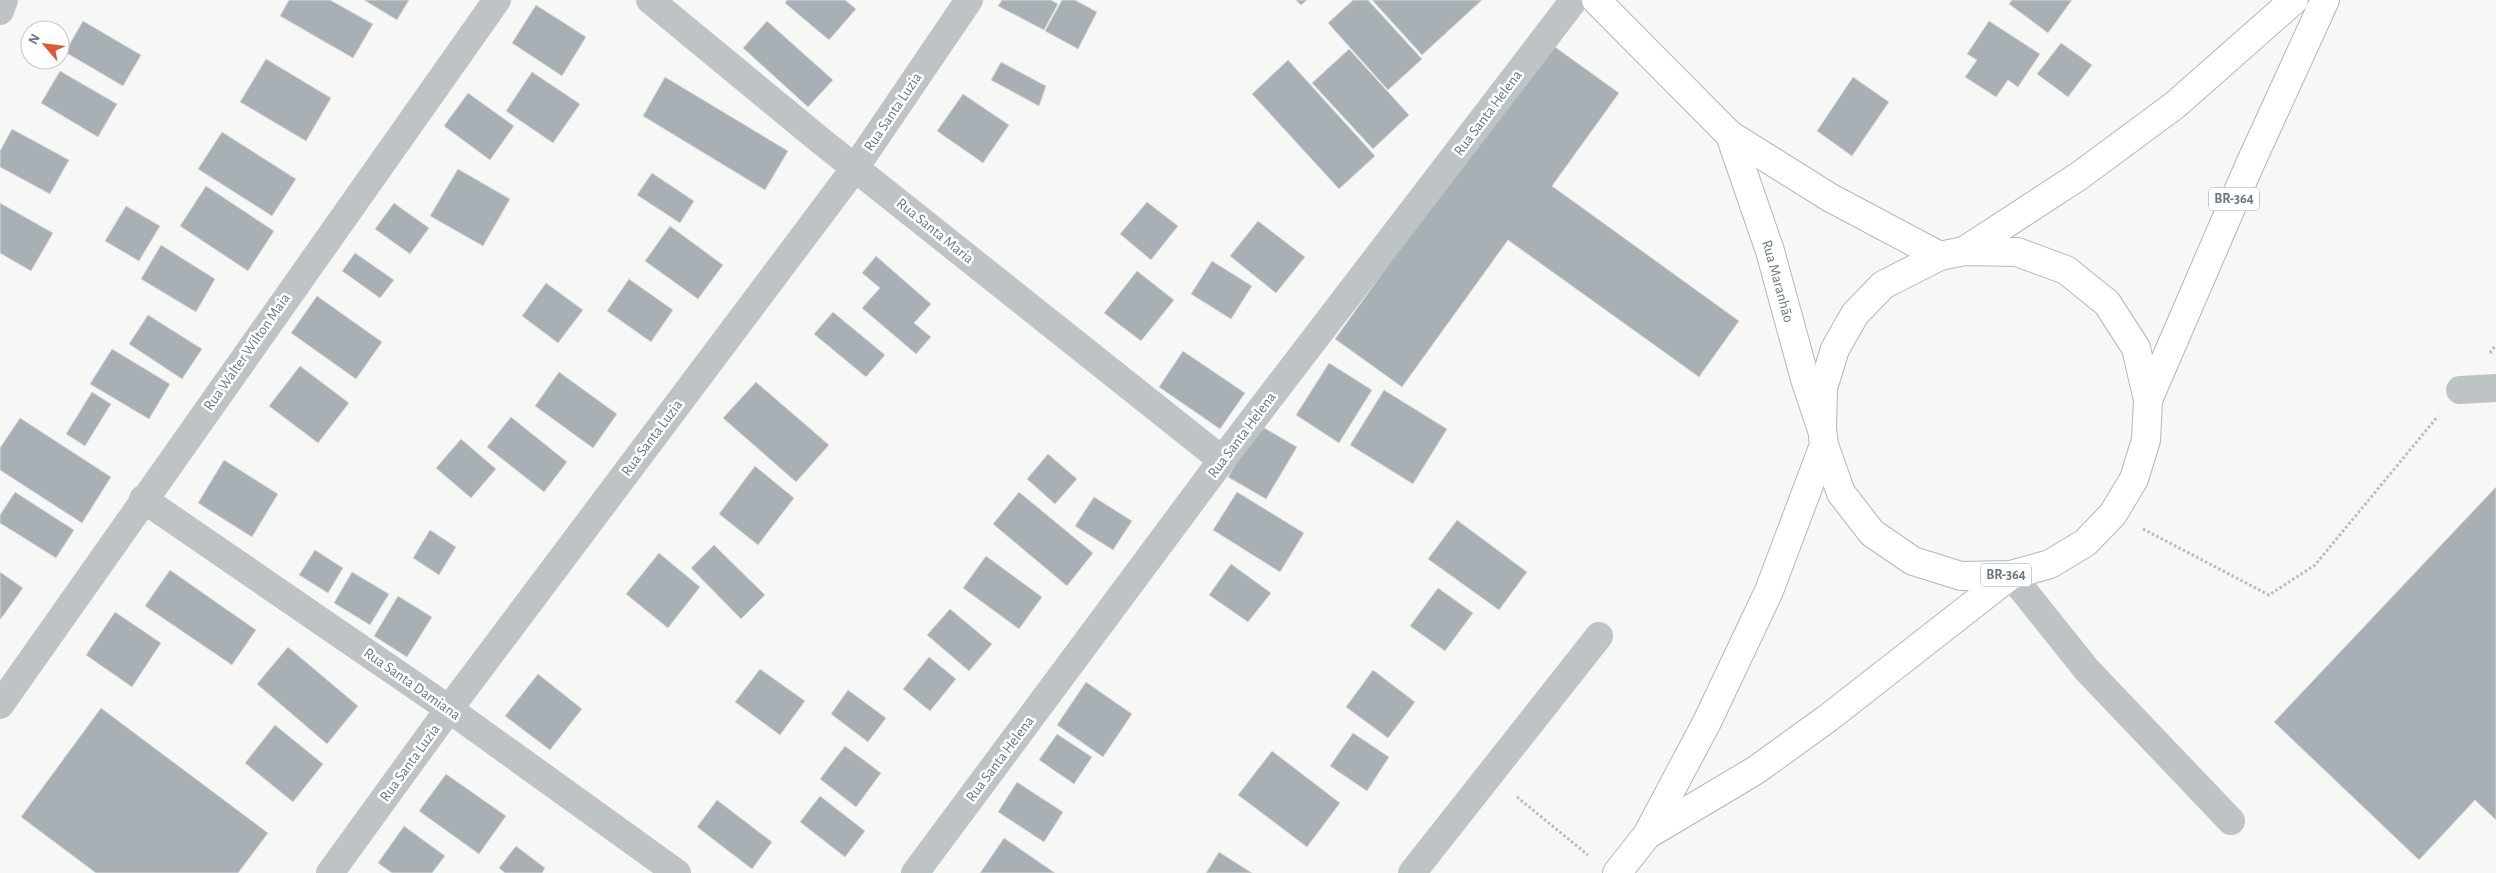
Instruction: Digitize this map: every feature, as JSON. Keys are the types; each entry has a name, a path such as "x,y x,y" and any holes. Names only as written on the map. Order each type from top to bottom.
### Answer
{"main road":[{"name":"Rua Maranhão","path":"1596,0 1730,135 1829,197 1952,253"},
{"name":"BR-364","path":"1952,253 2016,252 2066,270 2107,303 2136,348 2148,400 2146,440 2134,479 2114,514 2084,543 2057,560 2011,575 1961,576 1914,561 1872,533 1841,493 1823,436 1823,388 1835,349 1855,314 1883,285 1952,253 2079,176 2175,104 2294,0"},
{"name":"BR-364","path":"2148,400 2246,172 2325,0"},
{"name":"Rua Maranhão","path":"1730,135 1770,251 1805,379 1823,436"},
{"name":"BR-364","path":"1647,835 1707,722 1769,591 1823,436"},
{"name":"BR-364","path":"1606,867 1647,835 1756,770 1828,718 2011,575"}],"street":[{"path":"0,11 4,0"},
{"name":"Rua Walter Wilton Maia","path":"0,705 497,0"},
{"name":"Rua Santa Maria","path":"650,0 855,168 1222,460"},
{"name":"Rua Santa Luzia","path":"330,873 449,709 855,168 969,0"},
{"name":"Rua Santa Helena","path":"915,873 1222,460 1574,0"},
{"path":"2460,390 2496,388"},
{"name":"Rua Santa Damiana","path":"143,500 449,709 678,873"},
{"path":"2011,575 2087,670 2231,820"},
{"path":"1412,873 1599,636"}],"path":[{"path":"2114,514 2269,596 2315,565 2496,345"},
{"path":"1490,774 1606,867"}],"building":[{"path":"289,0 330,0 373,24 353,58 280,16"},
{"path":"364,0 409,0 397,20"},
{"path":"787,0 845,0 856,9 829,40 785,3"},
{"path":"1002,0 1051,0 1058,4 1044,30 998,6"},
{"path":"1062,0 1075,0 1097,12 1078,49 1045,31"},
{"path":"1296,0 1307,0 1301,5"},
{"path":"1353,0 1368,0 1422,59 1388,90 1328,23"},
{"path":"1372,0 1482,0 1422,55"},
{"path":"2012,0 2072,0 2048,33 2009,4"},
{"path":"536,5 586,37 562,76 512,43"},
{"path":"83,21 141,55 123,86 70,55 70,43"},
{"path":"767,21 833,80 808,107 743,48"},
{"path":"1989,21 2040,54 2018,87 2008,80 1996,97 1965,77 1977,60 1967,54"},
{"path":"1548,42 1619,93 1552,186 1739,321 1699,377 1508,240 1402,387 1335,339"},
{"path":"2061,43 2092,65 2068,97 2037,74"},
{"path":"1349,49 1409,115 1373,149 1312,83"},
{"path":"266,59 331,98 306,141 240,102"},
{"path":"1288,60 1375,156 1339,189 1252,94"},
{"path":"1001,62 1046,86 1039,106 991,80"},
{"path":"60,71 117,104 98,137 41,103"},
{"path":"532,72 580,104 553,143 506,111"},
{"path":"665,77 788,151 765,190 643,116"},
{"path":"1853,77 1889,102 1852,156 1817,131"},
{"path":"468,93 514,126 490,160 444,126"},
{"path":"963,94 1009,125 983,163 937,131"},
{"path":"12,129 69,160 50,194 0,167 0,151"},
{"path":"222,132 296,179 272,216 198,169"},
{"path":"458,169 510,199 483,246 430,216"},
{"path":"652,173 694,201 680,223 637,195"},
{"path":"206,186 274,231 248,271 180,226"},
{"path":"1147,202 1178,226 1151,260 1120,234"},
{"path":"0,203 53,233 31,271 0,253"},
{"path":"394,203 429,228 410,254 375,229"},
{"path":"126,206 160,226 139,261 105,241"},
{"path":"1258,221 1305,257 1276,293 1230,256"},
{"path":"670,226 723,265 698,299 645,261"},
{"path":"161,245 215,279 196,312 141,279"},
{"path":"355,253 394,280 380,298 342,271"},
{"path":"876,256 931,304 914,323 931,337 916,354 862,308 880,288 862,273"},
{"path":"1212,261 1252,286 1231,319 1191,294"},
{"path":"1137,271 1174,300 1141,341 1104,313"},
{"path":"629,279 673,310 651,342 607,311"},
{"path":"546,283 583,310 558,343 522,316"},
{"path":"317,296 382,342 356,379 291,333"},
{"path":"833,312 885,355 866,377 814,334"},
{"path":"148,315 202,349 182,379 129,344"},
{"path":"112,349 170,384 149,419 90,384"},
{"path":"1183,351 1245,393 1220,429 1159,387"},
{"path":"1329,363 1372,390 1339,443 1296,415"},
{"path":"300,366 349,403 318,443 269,406"},
{"path":"559,372 617,414 593,448 535,406"},
{"path":"756,382 829,445 796,482 723,418"},
{"path":"1384,390 1447,429 1413,484 1350,445"},
{"path":"92,392 111,404 85,446 66,434"},
{"path":"511,417 567,462 544,492 487,447"},
{"path":"20,418 111,477 82,523 0,470 0,448"},
{"path":"1259,425 1297,447 1266,499 1228,477"},
{"path":"461,439 496,469 471,498 436,468"},
{"path":"1048,454 1077,479 1055,504 1027,479"},
{"path":"224,460 278,494 252,537 198,503"},
{"path":"755,466 794,498 758,545 719,514"},
{"path":"2496,487 2496,820 2475,800 2419,860 2274,722"},
{"path":"15,492 74,530 56,558 0,523 0,515"},
{"path":"1019,492 1093,553 1067,586 993,524"},
{"path":"1237,492 1304,533 1280,572 1213,530"},
{"path":"1094,497 1132,521 1113,550 1075,526"},
{"path":"1457,520 1527,572 1499,610 1428,559"},
{"path":"430,530 456,547 439,575 413,558"},
{"path":"714,545 765,595 741,619 691,568"},
{"path":"315,550 343,568 328,593 299,575"},
{"path":"659,553 700,587 668,628 626,594"},
{"path":"986,556 1042,597 1019,629 963,588"},
{"path":"1231,564 1271,593 1248,622 1209,595"},
{"path":"170,570 256,630 232,665 145,606"},
{"path":"0,572 23,588 0,620"},
{"path":"352,572 389,594 370,625 334,603"},
{"path":"1438,588 1473,613 1445,651 1410,626"},
{"path":"398,596 432,617 407,657 374,636"},
{"path":"950,609 992,644 969,671 927,635"},
{"path":"115,612 161,643 132,687 86,655"},
{"path":"288,647 358,706 327,744 257,684"},
{"path":"929,657 956,679 930,711 903,689"},
{"path":"760,669 805,701 780,735 735,702"},
{"path":"1373,670 1415,702 1388,738 1346,707"},
{"path":"538,674 582,709 550,750 505,716"},
{"path":"1086,682 1132,714 1103,757 1057,725"},
{"path":"848,690 886,718 868,742 831,714"},
{"path":"101,708 268,833 238,873 96,873 21,817"},
{"path":"275,725 323,764 293,802 245,763"},
{"path":"1353,733 1389,757 1367,791 1330,766"},
{"path":"1057,734 1092,757 1074,784 1039,760"},
{"path":"845,746 881,773 856,807 820,779"},
{"path":"1272,751 1340,803 1307,847 1238,795"},
{"path":"446,774 506,816 479,854 419,811"},
{"path":"1017,782 1063,812 1044,842 998,812"},
{"path":"820,796 865,831 845,857 800,822"},
{"path":"717,800 772,842 752,869 697,827"},
{"path":"404,826 445,856 432,873 392,873 378,863"},
{"path":"1004,838 1055,873 980,873"},
{"path":"516,846 545,868 542,873 505,873 499,868"},
{"path":"1219,852 1252,873 1206,873"}]}
